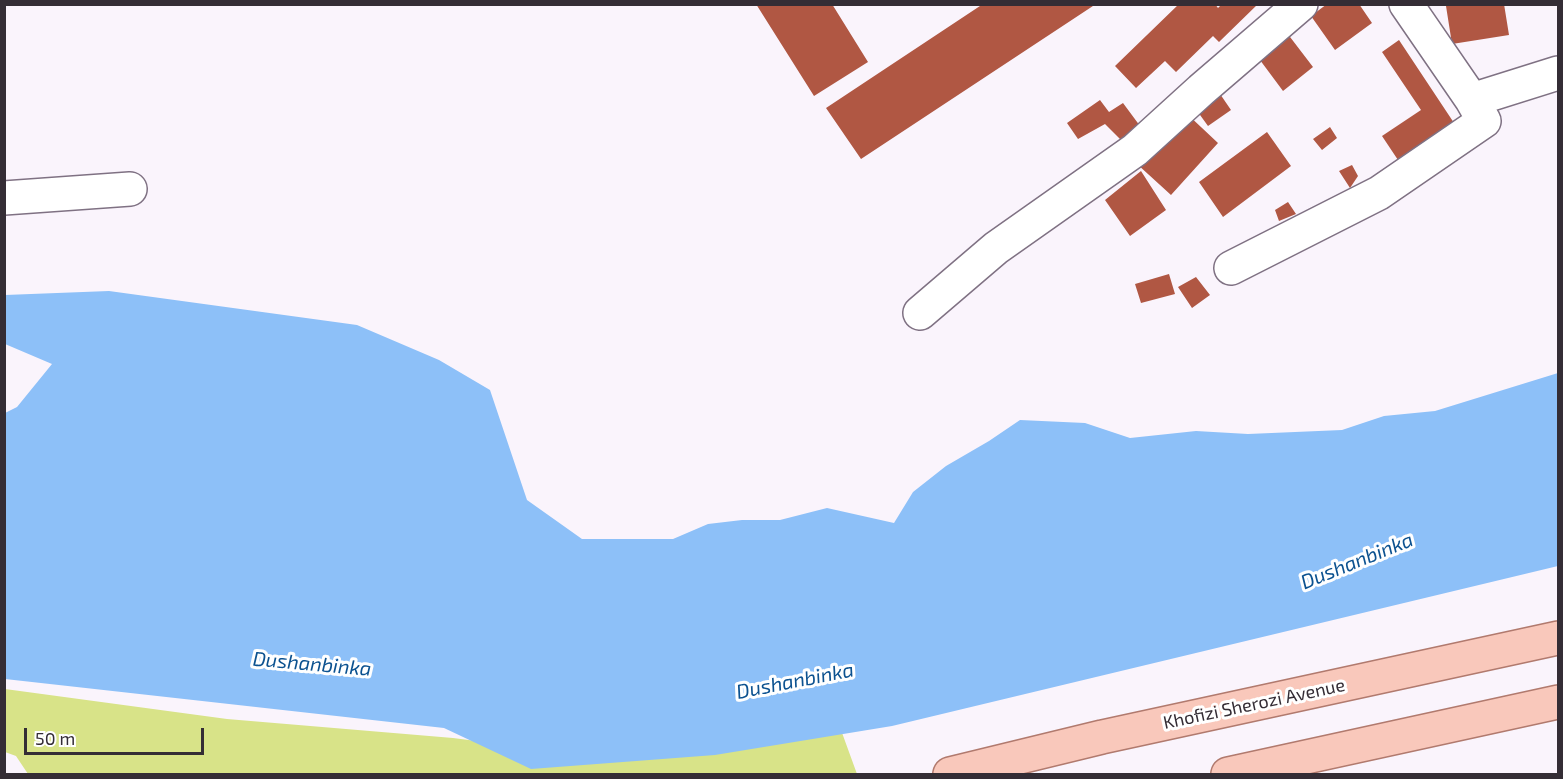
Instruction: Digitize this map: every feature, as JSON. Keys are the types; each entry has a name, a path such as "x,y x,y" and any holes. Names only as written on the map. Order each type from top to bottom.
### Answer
{"main road":[{"name":"Khofizi Sherozi Avenue","path":"950,774 1171,722 1558,638"},
{"path":"1228,774 1558,702"}],"lane":[{"path":"920,313 996,248 1135,150 1301,4"},
{"path":"1231,268 1379,193 1484,121 1406,4"},
{"path":"1472,100 1558,73"},
{"path":"4,198 130,189"}],"green space":[{"path":"5,689 227,719 453,738 554,751 837,719 857,774 28,774 16,756 5,752"}],"water":[{"name":"Dushanbinka","path":"109,291 357,325 439,360 490,390 527,500 582,539 673,539 708,524 742,520 780,520 827,508 894,523 913,492 946,466 1020,420 1085,423 1130,438 1196,431 1248,434 1342,430 1384,416 1435,411 1558,373 1558,566 892,726 715,755 531,769 444,728 5,679 5,413 17,407 52,364 5,344 5,295"}],"building":[{"path":"756,4 832,4 868,62 814,96"},
{"path":"983,4 1096,4 861,159 826,108"},
{"path":"1179,4 1215,4 1218,8 1222,4 1258,4 1219,42 1213,36 1176,72 1165,61 1136,88 1115,66"},
{"path":"1327,4 1359,4 1372,23 1335,50 1311,16"},
{"path":"1449,4 1504,4 1509,35 1452,44 1446,6"},
{"path":"1287,33 1313,67 1283,91 1257,56"},
{"path":"1399,40 1458,129 1402,166 1382,136 1421,110 1382,52"},
{"path":"1218,91 1231,110 1208,126 1195,108"},
{"path":"1100,100 1109,112 1123,103 1143,130 1124,143 1105,124 1078,139 1067,123"},
{"path":"1185,112 1218,143 1171,195 1137,164"},
{"path":"1330,127 1337,138 1322,150 1313,139"},
{"path":"1267,132 1291,166 1223,217 1199,182"},
{"path":"1352,165 1358,176 1350,188 1339,171"},
{"path":"1141,171 1166,210 1130,236 1105,200"},
{"path":"1288,202 1296,214 1279,221 1275,210"},
{"path":"1169,274 1175,294 1141,303 1135,284"},
{"path":"1196,277 1210,295 1192,308 1178,287"}]}
